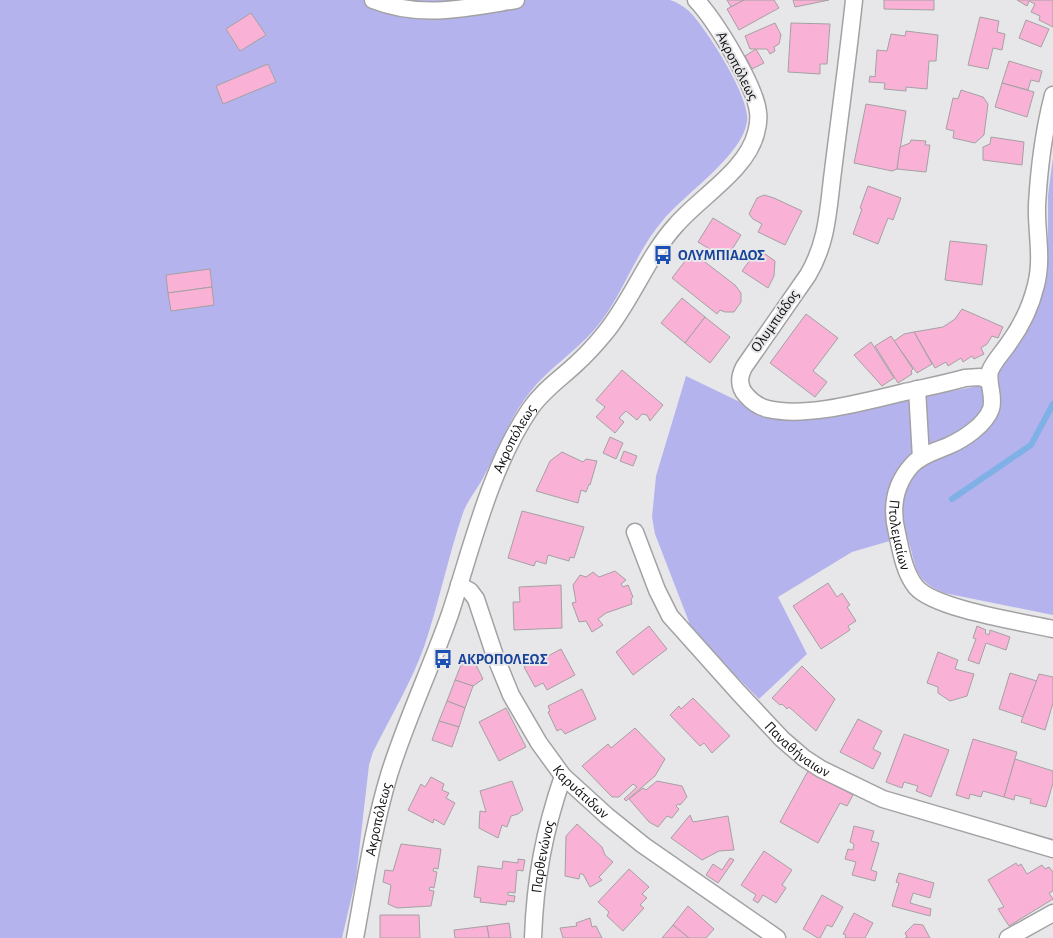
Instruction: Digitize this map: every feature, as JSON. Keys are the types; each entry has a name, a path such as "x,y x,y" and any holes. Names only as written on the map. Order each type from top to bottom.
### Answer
{"street":[{"path":"373,0 406,10 420,11 460,8 516,0"},
{"name":"Ακροπόλεως","path":"355,938 371,852 388,778 397,750 434,658 491,489 505,457 531,408 541,395 575,365 606,332 627,303 669,234 685,215 738,165 754,140 759,122 754,96 726,42 696,0"},
{"name":"Ολυμπιάδος","path":"854,0 824,240 816,261 808,274 744,367 740,374 740,383 746,395 756,404 768,409 788,412 838,407 971,378 980,377 988,380"},
{"path":"988,380 992,366 1021,325 1036,286 1040,263 1037,214 1038,193 1045,134 1053,95"},
{"name":"Πτολεμαίων","path":"988,380 992,402 990,411 982,422 958,441 921,458 907,472 896,495 893,507 894,522 903,557 913,582 925,595 952,606 1053,629"},
{"path":"917,389 921,458"},
{"name":"Παναθήναιων","path":"635,532 657,590 670,616 782,739 804,758 821,769 883,799 1053,849"},
{"name":"Καρυάτιδων","path":"459,585 470,591 476,599 495,656 511,695 539,744 563,776 606,816 776,938"},
{"name":"Παρθενώνος","path":"534,938 534,906 542,850 547,826 563,776"},
{"path":"1008,938 1053,913"}],"shaded area":[{"path":"0,0 670,0 689,11 706,32 726,64 742,96 747,121 743,134 735,147 725,160 664,219 654,232 614,303 595,329 545,375 530,392 516,412 483,478 465,509 424,647 407,687 373,752 369,765 356,878 342,938 0,938"},
{"path":"1053,158 1053,615 944,593 933,588 920,576 917,570 907,536 852,552 778,597 807,654 759,699 687,627 689,622 655,534 652,517 656,476 686,376 769,416 792,420 820,417 978,386 987,382 996,375 1017,345 1045,276 1048,236 1048,195"}],"building":[{"path":"727,0 744,0 731,7"},
{"path":"744,0 774,0 779,8 739,30 727,9"},
{"path":"793,0 829,0 795,7"},
{"path":"884,0 934,0 934,10 884,9"},
{"path":"1017,0 1053,0 1053,27 1039,20 1040,16 1031,12 1035,4 1029,1 1027,6"},
{"path":"251,13 266,35 240,51 226,29"},
{"path":"980,17 999,21 997,32 1005,34 1002,50 993,48 988,69 968,65"},
{"path":"1026,20 1049,29 1041,47 1019,38"},
{"path":"775,23 781,35 779,44 774,47 775,51 770,54 767,49 750,49 745,36"},
{"path":"791,23 830,24 827,64 820,64 820,74 788,72"},
{"path":"906,31 938,35 936,61 929,61 927,89 906,87 906,91 884,89 885,83 869,82 870,76 875,77 877,50 887,51 891,34 905,36"},
{"path":"756,49 764,63 752,69 745,56"},
{"path":"1009,61 1042,71 1039,82 1031,80 1028,90 1002,83"},
{"path":"268,64 276,82 223,104 216,86"},
{"path":"1002,83 1034,92 1027,117 995,107"},
{"path":"961,90 983,97 988,104 984,135 975,143 953,138 954,131 946,129 953,98 958,99"},
{"path":"866,104 906,111 897,169 892,171 854,163"},
{"path":"991,137 1024,142 1022,165 983,160 983,147 990,144"},
{"path":"911,140 926,141 925,145 930,145 926,172 897,169 900,147 910,143"},
{"path":"868,186 901,198 893,220 888,218 878,244 853,234"},
{"path":"764,195 802,211 785,245 758,232 762,224 753,219 749,214 757,198"},
{"path":"713,218 741,235 726,259 698,242"},
{"path":"950,241 987,245 982,285 945,280"},
{"path":"758,249 775,261 774,276 768,288 742,271"},
{"path":"692,252 735,285 741,293 741,302 734,312 720,310 717,314 672,278"},
{"path":"210,269 212,287 168,293 166,275"},
{"path":"212,287 214,305 171,311 168,293"},
{"path":"682,298 705,317 685,343 661,323"},
{"path":"962,309 1003,327 998,338 992,336 987,344 981,348 984,354 974,359 972,356 963,362 961,358 948,366 946,362 935,368 914,332 943,327 955,319"},
{"path":"806,314 838,338 813,371 827,382 815,397 770,363"},
{"path":"705,317 730,337 710,363 685,343"},
{"path":"914,332 932,364 917,373 894,341 904,334"},
{"path":"891,336 913,369 911,371 912,374 898,383 875,346"},
{"path":"871,342 894,378 882,386 854,355"},
{"path":"622,370 663,405 650,421 647,415 642,414 637,420 626,411 619,418 624,422 615,433 596,417 605,407 596,400"},
{"path":"610,437 623,443 616,459 603,453"},
{"path":"624,451 637,456 633,466 620,461"},
{"path":"562,452 583,462 586,459 597,461 590,485 586,492 581,490 578,503 536,491 550,461"},
{"path":"522,511 584,527 574,558 570,557 569,561 548,555 546,564 536,561 534,566 508,558"},
{"path":"615,571 626,580 621,584 623,587 628,585 633,597 631,599 632,604 606,613 598,619 603,625 592,632 586,621 579,622 572,603 576,602 573,585 580,575 586,577 593,572 599,577"},
{"path":"828,583 837,597 842,593 850,605 847,607 856,621 848,626 850,630 821,649 793,606"},
{"path":"561,585 562,628 514,630 513,602 520,602 519,587"},
{"path":"649,626 667,649 633,675 616,652"},
{"path":"977,626 986,630 985,633 989,635 990,630 1010,637 1006,650 986,643 979,664 968,660 976,639 973,638"},
{"path":"561,649 575,675 547,690 543,683 535,687 524,667 546,652 548,656"},
{"path":"938,652 958,660 955,669 974,674 967,696 950,701 938,693 938,687 927,683"},
{"path":"475,663 483,679 473,686 455,680 461,665"},
{"path":"802,666 835,699 816,731 789,707 787,709 772,698"},
{"path":"1010,673 1037,681 1023,717 999,709"},
{"path":"1039,674 1053,677 1053,703 1045,730 1021,722"},
{"path":"455,680 473,686 465,708 447,701"},
{"path":"582,689 596,719 565,734 561,729 557,731 548,712 550,711 548,706"},
{"path":"693,698 730,736 712,753 704,743 700,746 670,715 679,706 681,709"},
{"path":"447,701 465,708 459,727 439,721"},
{"path":"506,708 526,747 499,761 479,722"},
{"path":"858,719 882,731 873,749 881,753 873,769 840,752"},
{"path":"439,721 459,727 452,747 432,740"},
{"path":"635,728 665,759 655,776 626,801 624,799 637,787 633,784 619,797 612,797 582,766 608,744 611,748"},
{"path":"904,734 949,750 931,797 916,791 918,786 904,782 902,788 886,782"},
{"path":"973,739 1017,752 1004,797 983,791 981,797 970,794 969,799 956,795"},
{"path":"1015,759 1053,771 1053,783 1046,807 1030,803 1031,799 1015,795 1014,800 1004,797"},
{"path":"808,771 853,795 847,806 840,803 818,843 780,822"},
{"path":"431,777 444,784 442,790 449,793 446,798 455,803 444,825 434,819 433,823 408,810 421,784 425,787"},
{"path":"512,781 523,810 511,816 507,827 502,825 498,838 479,828 480,811 486,812 480,791"},
{"path":"657,781 682,786 687,797 680,805 676,806 679,809 672,818 667,816 658,827 649,822 629,799 643,788 646,790"},
{"path":"690,815 693,822 728,816 734,850 719,851 702,860 671,838"},
{"path":"577,824 602,847 605,855 613,862 599,877 602,880 590,887 583,874 580,874 579,879 565,876 566,836"},
{"path":"854,826 874,831 871,841 879,843 871,870 877,872 875,881 852,875 856,862 845,859 848,849 853,850 854,844 850,842"},
{"path":"401,844 441,849 438,869 434,868 433,871 437,872 434,888 430,887 429,890 434,891 431,906 397,908 388,904 391,885 383,882 385,870 393,871"},
{"path":"764,851 792,870 782,885 786,888 776,903 763,895 758,903 753,900 756,895 741,885"},
{"path":"730,858 734,860 718,883 706,875 713,864 722,870"},
{"path":"518,859 525,860 523,871 517,870 515,893 508,892 508,895 515,896 514,902 507,901 506,905 480,902 481,898 474,897 478,866 502,869 503,861 518,863"},
{"path":"1016,863 1018,866 1021,864 1027,874 1042,865 1045,869 1049,867 1053,872 1053,891 1049,893 1053,899 1009,926 998,909 1004,907 988,880"},
{"path":"629,869 649,887 642,894 647,898 640,905 644,908 623,931 607,916 609,912 598,902"},
{"path":"899,873 934,883 930,898 913,893 910,903 931,909 930,916 892,906 899,883 896,882"},
{"path":"822,895 843,907 832,927 827,925 820,938 818,938 803,929"},
{"path":"688,906 714,929 706,938 689,938 673,925"},
{"path":"854,913 873,923 865,938 845,938 846,935 843,934"},
{"path":"380,915 419,915 420,938 380,938"},
{"path":"590,918 592,927 596,926 602,938 563,938 560,928 577,926 576,923"},
{"path":"509,923 511,938 489,938 487,926"},
{"path":"914,924 923,925 930,938 905,938 907,937 905,933"},
{"path":"673,925 689,938 662,938"},
{"path":"487,926 489,938 455,938 454,930"}],"waterway":[{"path":"952,499 1031,445 1053,404"}],"place":[{"name":"ΟΛΥΜΠΙΑΔΟΣ","path":"663,255"},
{"name":"ΑΚΡΟΠΟΛΕΩΣ","path":"443,659"}]}
